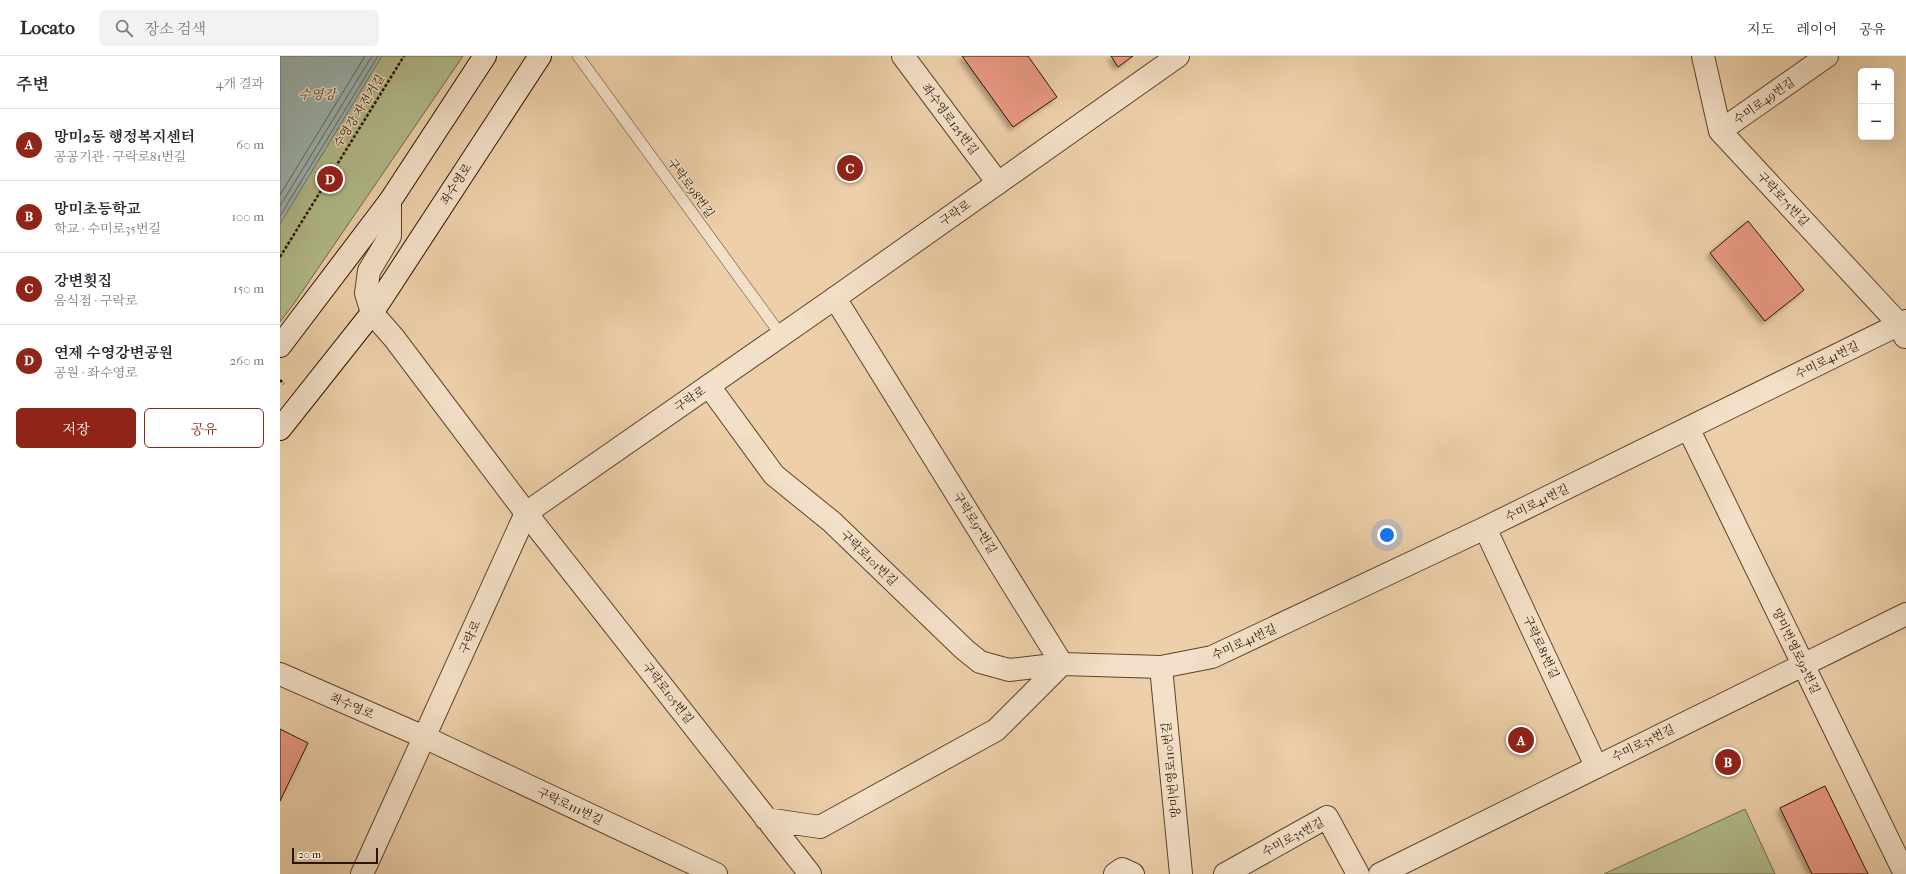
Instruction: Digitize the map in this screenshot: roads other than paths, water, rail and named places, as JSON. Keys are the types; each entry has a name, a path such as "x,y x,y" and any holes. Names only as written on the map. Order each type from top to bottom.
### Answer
{"street":[{"path":"280,346 390,201 485,56"},
{"name":"좌수영로","path":"280,428 372,313 540,56"},
{"name":"좌수영로125번길","path":"903,56 998,182"},
{"name":"구락로","path":"362,874 526,512 835,298 1178,56"},
{"path":"1703,56 1720,131"},
{"name":"수미로49번길","path":"1720,131 1828,56"},
{"name":"구락로75번길","path":"1720,131 1904,328"},
{"path":"390,201 390,236 369,271 366,293 372,313 394,338 526,512"},
{"name":"구락로97번길","path":"835,298 1062,664"},
{"name":"수미로41번길","path":"1161,667 1212,657 1486,528 1688,428 1904,328"},
{"name":"구락로101번길","path":"709,386 774,475 832,522 964,649 980,662 1009,670 1062,664"},
{"name":"망미번영로92번길","path":"1688,428 1905,874"},
{"name":"구락로105번길","path":"526,512 810,874"},
{"name":"구락로81번길","path":"1486,528 1596,766"},
{"name":"수미로35번길","path":"1380,874 1802,664 1906,614"},
{"path":"766,819 820,827 996,730 1062,664 1161,667"},
{"name":"망미번영로110번길","path":"1161,667 1181,874"},
{"name":"좌수영로","path":"280,674 424,737"},
{"name":"구락로111번길","path":"424,737 716,874"},
{"name":"수미로35번길","path":"1225,874 1327,817 1358,874"}],"lane":[{"name":"구락로98번길","path":"578,56 781,335"}],"water":[{"name":"수영강","path":"280,56 382,56 280,224"}],"place":[{"name":"강변횟집","path":"850,168"},
{"name":"연제 수영강변공원","path":"330,179"},
{"name":"망미2동 행정복지센터","path":"1521,740"},
{"name":"망미초등학교","path":"1728,762"}]}
